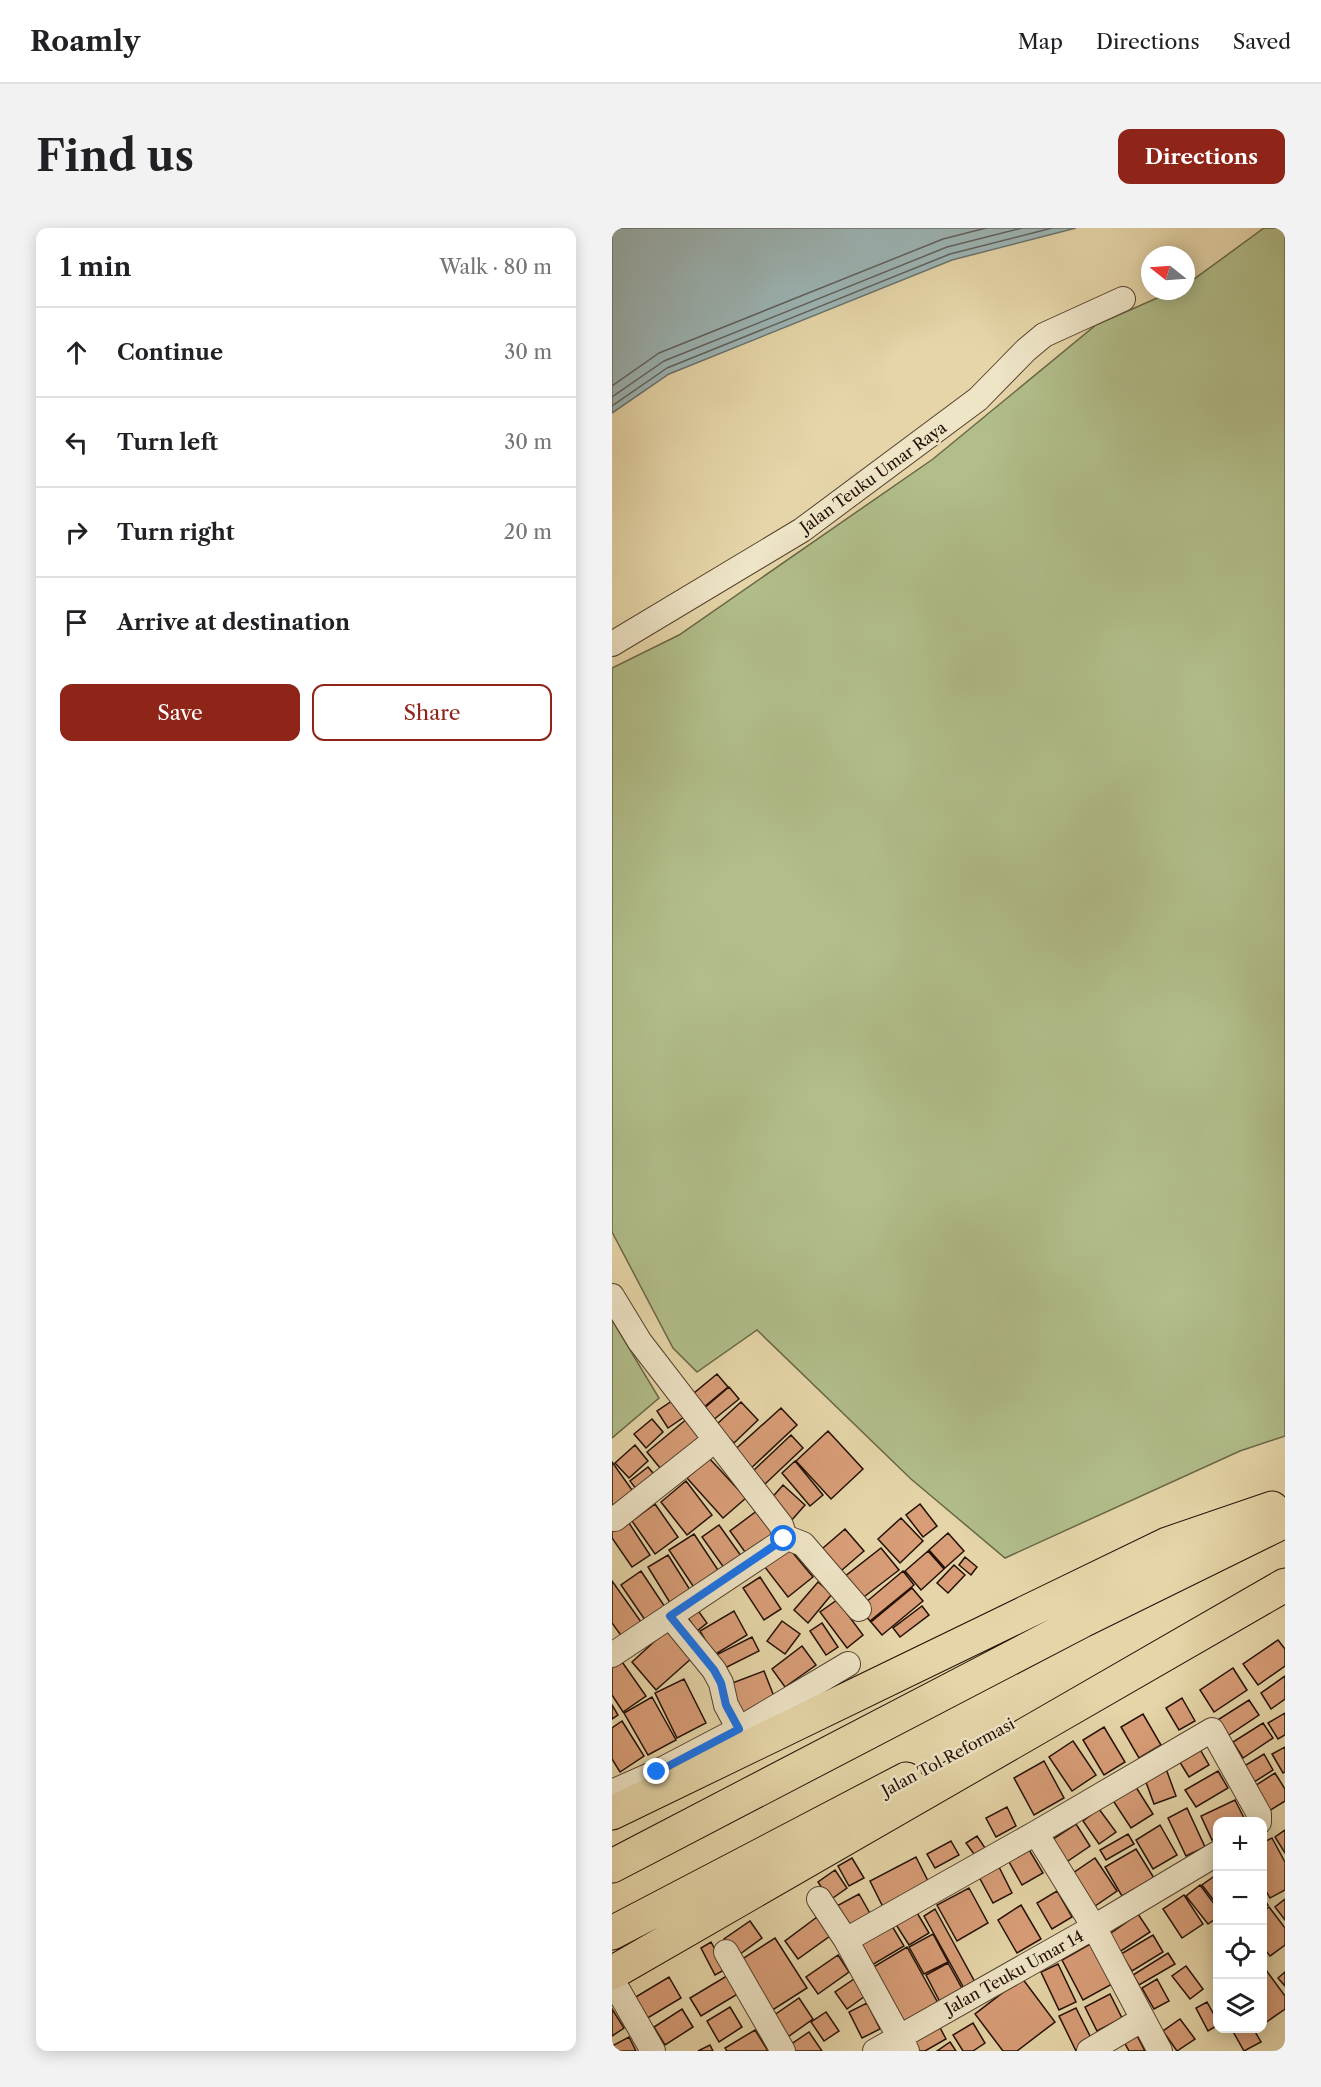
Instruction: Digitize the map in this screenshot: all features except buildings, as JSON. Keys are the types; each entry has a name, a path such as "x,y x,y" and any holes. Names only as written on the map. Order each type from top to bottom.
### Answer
{"highway":[{"path":"612,1813 1167,1544 1285,1504"},
{"path":"612,1866 1082,1621 1285,1521"},
{"path":"615,1982 1285,1583"},
{"name":"Jalan Tol Reformasi","path":"612,1933 1285,1583"}],"street":[{"name":"Jalan Teuku Umar Raya","path":"612,644 802,530 978,399 1044,335 1123,298"},
{"path":"612,1296 640,1342 781,1525 785,1537"},
{"path":"615,1519 715,1440"},
{"path":"785,1537 803,1544 859,1609"},
{"path":"612,1654 780,1543 785,1537"},
{"path":"670,1616 714,1670 721,1683 726,1705 739,1729"},
{"path":"612,1792 657,1772 739,1729 848,1664"},
{"path":"846,1940 1212,1730 1259,1817"},
{"path":"1036,1833 1094,1928 1213,1855"},
{"path":"819,1899 846,1940 903,2044"},
{"name":"Jalan Teuku Umar 14","path":"875,2051 903,2044 1094,1928 1160,2051"},
{"path":"726,1952 783,2051"},
{"path":"615,1982 653,2051"},
{"path":"1089,2051 1143,2019"}],"green space":[{"path":"1264,228 1285,228 1285,1436 1240,1451 1005,1558 911,1479 757,1330 697,1372 673,1348 612,1232 612,668 679,635 933,459 1096,325 1153,300 1195,300 1195,278"},
{"path":"612,1320 659,1398 612,1438"}],"water":[{"path":"612,228 1076,228 952,260 669,374 612,413"}],"route":[{"path":"657,1772 739,1729 726,1705 721,1683 714,1670 670,1616 784,1539"}]}
